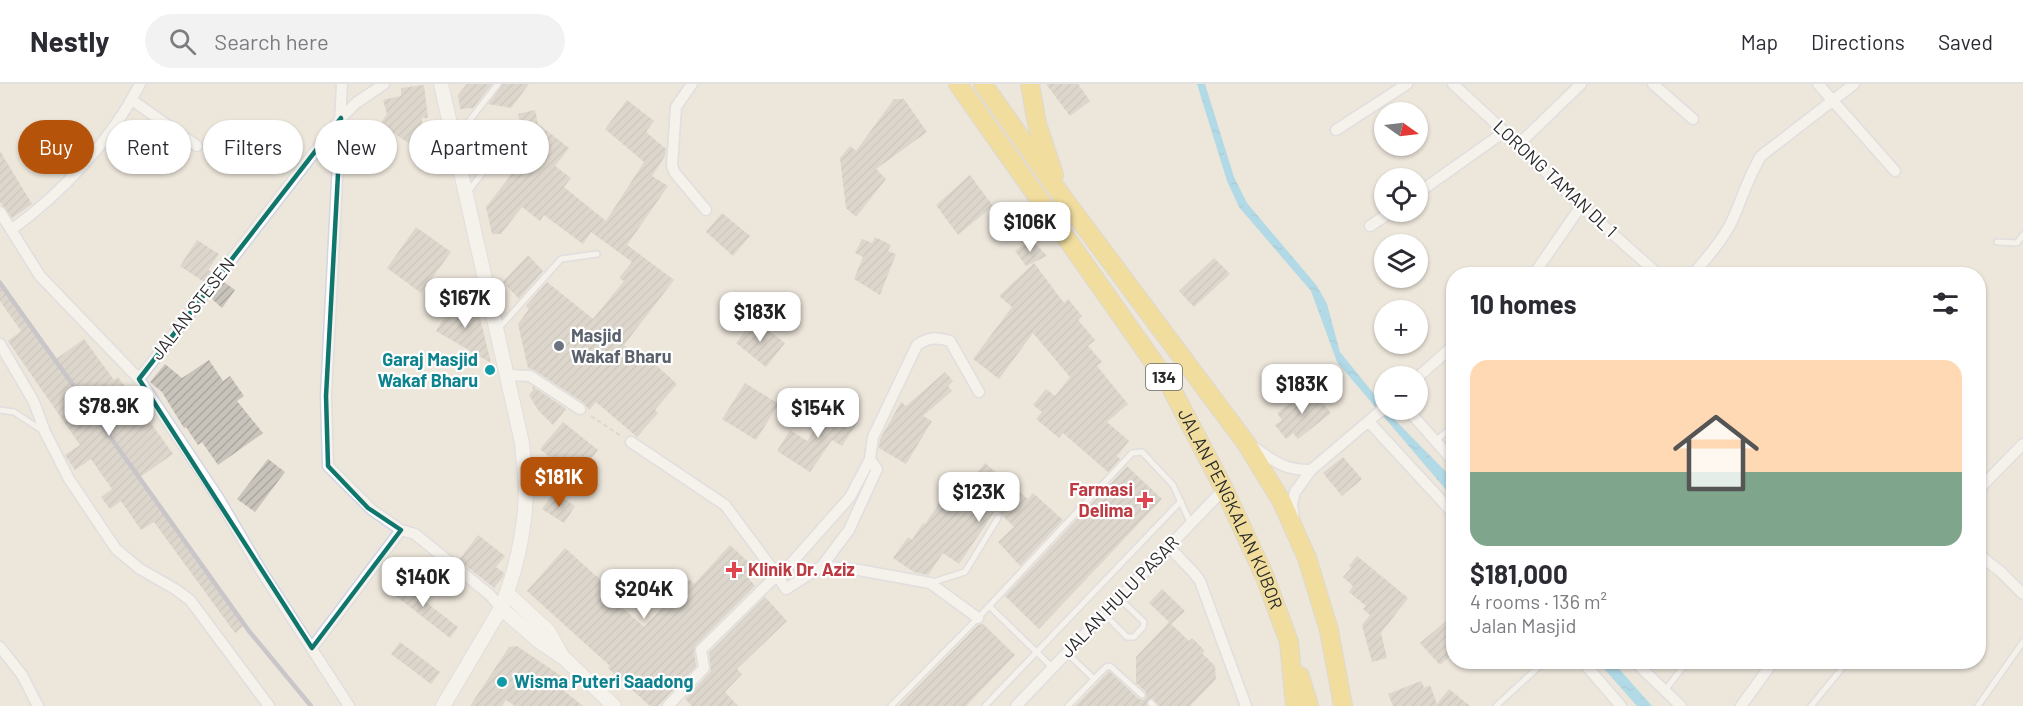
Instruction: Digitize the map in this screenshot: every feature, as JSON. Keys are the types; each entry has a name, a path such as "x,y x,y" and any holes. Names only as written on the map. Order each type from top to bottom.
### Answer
{"main road":[{"name":"JALAN PENGKALAN KUBOR","path":"958,84 1168,384 1224,489 1265,577 1309,706"},
{"name":"JALAN PENGKALAN KUBOR","path":"983,84 1061,195 1246,443 1282,502 1307,558 1329,630 1343,706"},
{"path":"1030,84 1037,124 1061,195"},
{"name":"JALAN PENGKALAN KUBOR","path":"1329,630 1336,706"},
{"name":"JALAN PENGKALAN KUBOR","path":"1289,642 1294,706"}],"street":[{"path":"11,230 39,210 94,153 132,100 140,84"},
{"path":"342,84 326,396 328,466 368,508 401,530 415,534 490,595 501,608 540,642 564,658 614,706"},
{"name":"JALAN STESEN","path":"349,706 260,570 219,499 140,379 340,118 363,97 384,84"},
{"path":"441,84 450,120"},
{"path":"692,84 676,107 672,166 675,173 706,210"},
{"path":"1336,130 1407,84"},
{"name":"LORONG TAMAN DL 1","path":"1453,84 1581,207 1650,267"},
{"path":"1517,146 1581,84"},
{"path":"1653,84 1694,119"},
{"path":"1818,84 1895,171"},
{"path":"1699,267 1719,243 1731,222 1753,169 1761,156 1854,84"},
{"path":"132,100 196,146"},
{"path":"1428,186 1504,132"},
{"path":"442,706 501,608 507,593 523,524 526,488 522,443 461,174"},
{"path":"1543,267 1581,207"},
{"path":"0,212 40,276 140,379"},
{"path":"1370,226 1376,222"},
{"path":"668,706 704,668 701,650 778,576 850,497 870,459 873,437 917,345 926,339 936,337 950,341 979,392"},
{"path":"0,344 34,402 45,432 69,479 116,549 140,569 190,600 269,706"},
{"path":"1428,368 1446,352"},
{"path":"507,375 530,376 580,409"},
{"path":"1295,530 1292,504 1295,492 1311,470 1374,417"},
{"path":"1371,420 1446,505"},
{"path":"1417,420 1446,453"},
{"path":"631,442 725,505 786,589 822,566 849,530 877,469 870,459"},
{"path":"1246,443 1280,465 1293,470 1311,470"},
{"path":"1986,482 2023,444"},
{"name":"JALAN HULU PASAR","path":"1016,706 1224,489"},
{"path":"312,648 401,530"},
{"path":"1168,547 1200,581 1246,706"},
{"path":"1986,560 2023,594"},
{"path":"822,566 859,570 930,583 978,618"},
{"path":"507,593 549,632 564,658"},
{"path":"0,647 22,675 38,706"},
{"path":"1589,669 1621,706"},
{"path":"1643,669 1681,706"},
{"path":"1741,706 1768,669"}],"lane":[{"path":"470,120 498,84"},
{"path":"466,195 484,174"},
{"path":"1997,243 2017,243 2023,235"},
{"path":"497,331 561,259 597,254"},
{"path":"0,410 14,412 45,432"},
{"path":"1435,441 1446,432"},
{"path":"891,706 978,618 1135,451 1144,454 1171,482 1191,524"},
{"path":"985,706 1181,501"},
{"path":"930,583 965,572 998,518"},
{"path":"1104,614 1127,637 1134,637 1143,627 1144,622 1119,598"},
{"path":"989,606 1053,668"},
{"path":"1978,706 2023,642"},
{"path":"1067,653 1094,680"},
{"path":"1068,706 1106,667 1110,666 1142,695"},
{"path":"1496,706 1537,669"},
{"path":"1666,689 1682,669"},
{"path":"1811,706 1841,669"}],"path":[{"path":"580,409 631,442"}],"highlighted area":[{"path":"341,118 326,396 328,466 368,508 401,530 312,648 139,379"}],"water":[{"path":"1197,84 1205,84 1234,177 1247,203 1317,286 1327,304 1340,352 1374,394 1374,405 1337,362 1311,291 1239,207 1227,181"},
{"path":"1386,420 1395,420 1446,472 1446,490"},
{"path":"1604,669 1619,669 1652,706 1637,706"}],"building":[{"path":"467,84 492,84 473,108 460,109 458,95"},
{"path":"503,84 529,84 511,108 488,104"},
{"path":"1046,84 1078,84 1090,101 1070,116"},
{"path":"424,85 428,118 409,120 409,143 397,135 397,120 383,120 387,114 383,100 401,96 401,88"},
{"path":"894,99 904,99 927,132 876,169 886,179 856,217 846,208 840,158 850,146 856,151"},
{"path":"627,100 654,121 646,132 666,149 665,156 652,176 668,186 627,245 674,280 624,345 641,359 645,355 677,384 655,410 658,413 637,437 596,402 589,410 584,403 528,368 518,324 529,309 526,306 547,282 593,319 624,281 619,278 632,262 591,232 583,244 544,215 540,221 522,207 501,234 492,234 486,207 512,174 549,174 549,133 569,148 555,166 571,178 564,187 606,221 644,162 605,129"},
{"path":"535,110 537,120 519,120 518,114"},
{"path":"0,151 32,204 12,218 0,202"},
{"path":"970,175 993,206 958,235 936,205"},
{"path":"722,213 750,236 733,256 706,232"},
{"path":"416,227 451,252 421,293 387,268"},
{"path":"875,237 891,245 888,251 896,254 880,295 854,279 863,257 855,253 862,239 872,243"},
{"path":"1031,239 1047,256 1026,266 1015,251"},
{"path":"197,240 219,254 208,270 212,272 204,282 180,266"},
{"path":"528,255 543,271 519,299 503,282"},
{"path":"1214,258 1230,274 1194,307 1179,291"},
{"path":"1034,263 1064,303 1068,299 1082,316 1078,320 1095,340 1088,346 1102,362 1097,366 1128,404 1107,422 1129,441 1117,456 1120,459 1108,472 1063,433 1059,438 1036,419 1042,412 1033,405 1046,389 1055,396 1070,377 1033,333 999,379 973,359 1012,307 999,296"},
{"path":"0,279 56,359 84,339 114,380 118,377 173,454 140,477 246,624 235,633 154,522 141,530 121,501 110,509 101,497 112,489 91,459 75,470 65,455 80,445 8,341 21,331 0,301"},
{"path":"224,282 235,290 222,308 212,299"},
{"path":"456,298 478,310 491,363 436,331"},
{"path":"754,319 785,343 766,367 736,343"},
{"path":"209,360 223,381 230,376 244,396 237,401 263,433 218,465 202,442 198,445 186,427 184,428 162,392 150,382 165,364 182,378"},
{"path":"945,372 953,381 948,386 952,391 923,416 932,421 906,464 879,448 880,439 901,402 906,406"},
{"path":"745,383 779,404 756,440 722,419"},
{"path":"532,386 566,409 553,425 538,410 529,395 533,390"},
{"path":"1310,387 1331,413 1298,439 1293,433 1286,439 1275,425 1282,420 1277,413"},
{"path":"830,405 857,423 842,446 832,440 810,472 777,451 790,430 807,441"},
{"path":"563,422 598,450 576,479 540,449"},
{"path":"1343,457 1362,479 1342,496 1323,473"},
{"path":"268,459 285,472 255,512 237,499"},
{"path":"985,463 1028,499 1033,493 1063,520 1020,566 998,542 1014,527 995,511 959,564 943,553 928,575 914,572 893,558 908,537 912,540 923,523 925,524 952,485 962,492"},
{"path":"1127,466 1162,499 1039,629 1005,596"},
{"path":"554,492 575,506 564,523 542,509"},
{"path":"478,535 505,556 496,567 504,573 503,577 494,588 459,560"},
{"path":"730,545 757,570 749,579 755,586 696,645 694,651 696,666 658,706 650,706 608,668 610,666 527,591 565,548 623,600 619,605 644,627 689,579 694,584"},
{"path":"1357,556 1408,598 1381,633 1387,658 1372,662 1362,625 1370,615 1363,609 1366,606 1349,592 1353,586 1343,577"},
{"path":"396,579 458,627 450,638 388,590"},
{"path":"1162,589 1185,611 1171,624 1189,641 1192,638 1205,651 1202,653 1215,666 1216,679 1190,706 1159,706 1152,698 1147,701 1147,706 1075,706 1109,671 1139,699 1146,698 1146,692 1136,683 1136,657 1169,622 1149,603"},
{"path":"765,597 787,621 737,669 742,674 725,692 738,706 692,706 685,699 711,671 709,653"},
{"path":"1446,621 1446,660 1440,665 1420,643"},
{"path":"983,624 1015,655 966,706 899,706 978,625"},
{"path":"400,642 440,672 431,684 391,654"},
{"path":"517,646 570,682 563,690 583,706 515,706 506,700 502,706 470,706 509,647"},
{"path":"1421,681 1424,688 1430,685 1437,704 1449,689 1470,706 1393,706 1388,694"}],"railway":[{"path":"0,283 249,631 311,706"}],"place":[{"name":"Masjid Wakaf Bharu","path":"559,346"},
{"name":"Garaj Masjid Wakaf Bharu","path":"490,370"},
{"name":"Farmasi Delima","path":"1145,500"},
{"name":"Klinik Dr. Aziz","path":"734,570"},
{"name":"Wisma Puteri Saadong","path":"502,682"}]}
